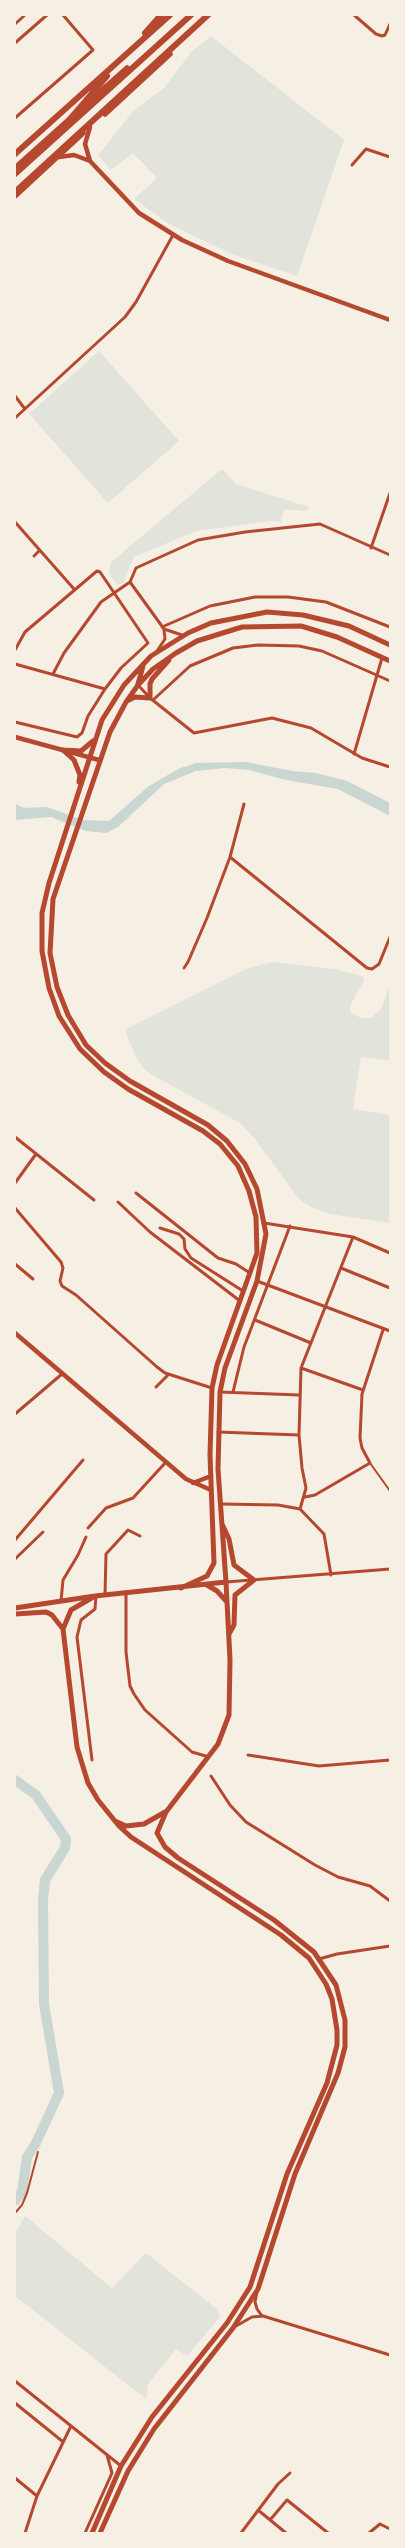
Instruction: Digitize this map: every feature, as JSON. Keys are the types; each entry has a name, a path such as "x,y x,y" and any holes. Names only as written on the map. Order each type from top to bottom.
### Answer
{"highway":[{"path":"70,119 160,15"},
{"path":"15,154 170,15"},
{"path":"15,168 187,15"},
{"path":"15,174 190,15"},
{"path":"15,194 59,157 210,15"},
{"path":"15,194 210,15"},
{"path":"15,194 69,147"}],"main road":[{"path":"181,1588 185,1584 201,1580 212,1570 214,1555 211,1490 212,1388 217,1365 257,1252 256,1217 249,1191 238,1166 220,1144 203,1130 128,1089 104,1072 80,1049 59,1016 49,988 42,951 42,913 64,834 95,739 112,702 151,656 211,623 267,612 303,615 349,626 390,645"},
{"path":"100,2533 128,2471 154,2428 233,2328 258,2289 295,2174 333,2089 343,2058 345,2020 336,1985 319,1959 274,1920 195,1870 165,1847 157,1833 166,1812 218,1744 229,1715 229,1635 220,1504 218,1432 220,1392 225,1368 256,1281 264,1252 266,1234 256,1189 245,1164 227,1141 208,1125 130,1081 105,1063 86,1045 68,1015 56,987 50,952 53,900 110,732 126,702 153,669 176,653 206,638 242,628 302,626 337,637 390,661"},
{"path":"126,702 135,697 151,699 150,684 152,679 176,653"},
{"path":"138,685 139,675 146,662"},
{"path":"63,750 81,751 95,739"},
{"path":"63,750 74,760 78,768 80,776 76,800"},
{"path":"221,1522 229,1539 234,1565 254,1580 235,1595 234,1625 229,1635"},
{"path":"15,1608 96,1596 226,1582"},
{"path":"206,1585 217,1591 227,1602"},
{"path":"92,2533 121,2466 152,2417 227,2323 250,2287 260,2262 287,2174 327,2084 337,2045 337,2030 329,1992 309,1958 281,1935 131,1837 114,1821 98,1800 81,1763 76,1747 63,1629 72,1610 96,1596"},
{"path":"15,1614 46,1612 52,1615 63,1629"},
{"path":"114,1821 126,1826 144,1824 166,1812"}],"street":[{"path":"15,24 25,15"},
{"path":"15,43 47,15"},
{"path":"15,118 93,50 63,15"},
{"path":"354,15 361,17 376,34 382,36 385,35 390,24"},
{"path":"90,127 85,144 90,161"},
{"path":"352,165 366,149 390,157"},
{"path":"59,157 74,155 90,161 139,213 173,235 228,261 390,320"},
{"path":"15,418 125,317 136,302 173,235"},
{"path":"15,396 25,409"},
{"path":"371,548 390,493"},
{"path":"15,522 74,590"},
{"path":"53,674 64,653 86,620 114,592 130,582 136,568 198,540 245,532 320,524 390,555"},
{"path":"34,556 39,551"},
{"path":"15,650 25,632 97,571 100,572 148,643 122,668 105,689 88,716 82,733 77,737 15,722"},
{"path":"130,582 163,628 165,639 151,656"},
{"path":"163,628 210,606 255,597 288,597 326,602 390,628"},
{"path":"163,628 180,635 188,634"},
{"path":"151,699 190,666 233,648 258,645 292,645 322,651 390,681"},
{"path":"354,754 382,657"},
{"path":"15,664 105,689"},
{"path":"138,685 151,699 194,733 272,718 311,728 354,754 390,767"},
{"path":"15,737 99,760"},
{"path":"184,968 207,918 230,857 244,804"},
{"path":"230,857 367,968 372,969 379,964 390,937"},
{"path":"15,1137 94,1200"},
{"path":"15,1183 36,1154"},
{"path":"136,1193 218,1258 236,1264 250,1273"},
{"path":"118,1202 150,1232 240,1302"},
{"path":"15,1208 61,1262 60,1281 62,1286 76,1295 132,1343 145,1358 169,1374 212,1388"},
{"path":"264,1224 290,1226 353,1237 390,1253"},
{"path":"233,1392 244,1347 290,1226"},
{"path":"160,1228 179,1234 184,1239 184,1249 191,1258 244,1292"},
{"path":"300,1509 305,1497 306,1488 299,1435 301,1368 353,1237"},
{"path":"15,1264 33,1279"},
{"path":"341,1268 390,1288"},
{"path":"256,1281 383,1330 390,1331"},
{"path":"255,1320 311,1343"},
{"path":"305,1497 315,1495 370,1463 362,1448 360,1438 363,1390 383,1330"},
{"path":"15,1334 166,1462 193,1483 211,1490"},
{"path":"301,1368 363,1390"},
{"path":"15,1414 62,1374"},
{"path":"156,1387 169,1374"},
{"path":"220,1392 299,1395"},
{"path":"218,1432 299,1435"},
{"path":"15,1540 83,1460"},
{"path":"88,1528 106,1508 133,1498 166,1462"},
{"path":"193,1483 211,1476"},
{"path":"220,1504 285,1505 300,1509 324,1534 331,1575"},
{"path":"105,1596 106,1554 128,1530 140,1536"},
{"path":"15,1559 21,1556 43,1532"},
{"path":"61,1602 63,1580 86,1537"},
{"path":"226,1582 390,1570"},
{"path":"126,1593 126,1652 130,1686 134,1694 145,1710 192,1752 209,1757"},
{"path":"92,1760 78,1631 83,1618 95,1609 96,1596"},
{"path":"248,1755 319,1766 390,1760"},
{"path":"211,1776 230,1805 246,1822 315,1865 338,1877 370,1886 390,1901"},
{"path":"319,1959 337,1954 390,1946"},
{"path":"258,2289 257,2309 263,2316"},
{"path":"233,2328 244,2320 263,2316 390,2355"},
{"path":"15,2380 121,2466"},
{"path":"15,2402 62,2441"},
{"path":"25,2533 37,2496 62,2441 71,2426"},
{"path":"85,2533 112,2473 107,2455"},
{"path":"241,2533 290,2473"},
{"path":"15,2478 37,2496"},
{"path":"270,2520 287,2500 328,2533"},
{"path":"258,2510 286,2533"},
{"path":"369,2533 380,2524 390,2529"}],"lane":[{"path":"249,1303 260,1307"},
{"path":"370,1463 390,1490"},
{"path":"15,2213 20,2209 27,2193 38,2152"}],"shaded area":[{"path":"211,36 344,140 297,276 234,255 169,224 134,199 157,178 133,153 111,170 98,155 134,110 164,88 192,51"},
{"path":"99,351 179,441 108,503 29,414"},
{"path":"222,469 236,484 309,507 307,511 284,509 281,522 270,521 196,531 134,557 123,583 117,585 109,573 111,562"},
{"path":"246,762 292,771 316,773 347,781 390,803 390,816 338,789 286,780 249,770 225,768 196,771 164,784 118,827 106,833 86,831 51,817 15,820 15,804 24,808 47,807 83,820 109,821 149,786 178,769 196,763"},
{"path":"273,962 334,969 363,976 364,980 350,1006 350,1012 361,1018 371,1018 381,1009 390,985 390,1061 361,1057 353,1109 390,1115 390,1223 330,1214 311,1207 298,1198 255,1139 240,1123 156,1077 145,1070 138,1061 126,1029 248,968"},
{"path":"25,2216 112,2288 146,2253 217,2309 220,2317 187,2356 176,2349 148,2384 146,2399 15,2296 15,2233"}],"waterway":[{"path":"15,1780 36,1795 66,1839 65,1848 45,1880 43,1900 44,2004 59,2093 35,2145 27,2157 22,2192 15,2201"}]}
